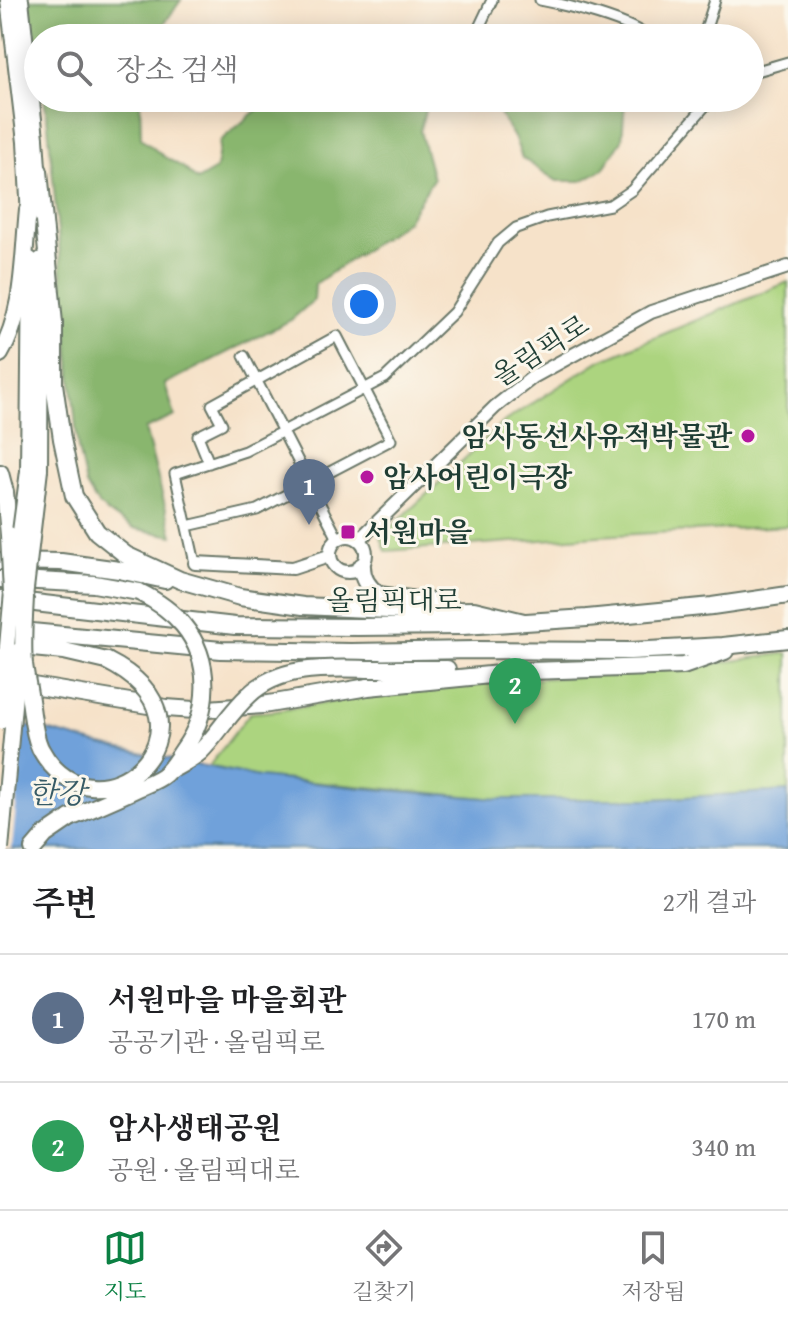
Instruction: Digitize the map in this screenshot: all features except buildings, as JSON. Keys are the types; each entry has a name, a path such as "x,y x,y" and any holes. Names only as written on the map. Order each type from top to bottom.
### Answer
{"highway":[{"path":"39,171 54,323 54,384 74,496 97,532 126,555 180,580 240,597 303,606 410,611 474,610"},
{"path":"0,354 18,314 28,209"},
{"path":"0,474 5,492 12,596 24,662 33,727 39,745 51,765 65,777 83,784 101,786 118,783 137,773 154,751 159,725 152,700 130,674 107,661 64,651 0,645"},
{"path":"0,561 61,562 207,588"},
{"path":"362,566 366,583 379,595 449,604 524,622"},
{"path":"0,579 94,584 139,592 156,601 183,624 192,637 203,667 204,700 195,732 165,774"},
{"name":"올림픽대로","path":"12,596 235,626 448,627 712,606 788,595"},
{"name":"올림픽대로","path":"0,629 221,650 336,652 630,651 788,639"},
{"path":"33,849 56,826 165,774 197,755 250,694 283,675 304,670 530,671 683,666 749,643"},
{"path":"0,680 194,710 263,705 368,687 530,671"}],"main road":[{"path":"8,0 25,142 34,470"},
{"path":"21,0 24,28"},
{"path":"0,722 12,596 34,470 41,281 39,171 33,112"},
{"name":"올림픽로","path":"359,540 495,407 533,377 651,312 788,267"},
{"path":"349,536 359,540 366,555 362,566 352,572 340,571 329,556 331,546 338,539 349,536"},
{"path":"195,563 293,568 329,556"},
{"path":"1,849 14,690 12,596"}],"street":[{"path":"481,24 492,0"},
{"path":"540,0 622,24"},
{"path":"707,24 715,0"},
{"path":"764,69 788,62"},
{"path":"195,563 175,474 245,451 385,378 454,312 505,236 516,228 547,217 610,205 632,190 700,112"},
{"path":"187,526 257,510 391,440 337,336 212,405 222,424 198,436 209,463"},
{"path":"244,356 338,539"}],"green space":[{"path":"28,0 181,0 164,24 32,24"},
{"path":"46,112 140,112 141,138 197,180 216,169 220,141 254,112 425,112 420,131 433,179 407,221 315,284 314,300 291,320 165,384 175,416 145,429 173,536 133,528 107,512 86,485 78,449"},
{"path":"498,112 624,112 622,140 603,169 582,181 557,181 522,158 515,139"},
{"path":"788,282 788,526 386,551 381,537 505,421 599,361"},
{"path":"788,653 788,791 653,799 497,799 259,777 209,766 250,713 370,696 428,684 682,668"}],"water":[{"name":"한강","path":"0,721 259,777 362,788 498,799 653,799 788,791 788,849 0,849"}],"pier":[{"path":"0,717 24,722 12,849 0,849"}],"place":[{"name":"암사동선사유적박물관","path":"748,436"},
{"name":"암사어린이극장","path":"367,477"},
{"name":"서원마을 마을회관","path":"309,525"},
{"name":"서원마을","path":"348,532"},
{"name":"암사생태공원","path":"515,724"}]}
